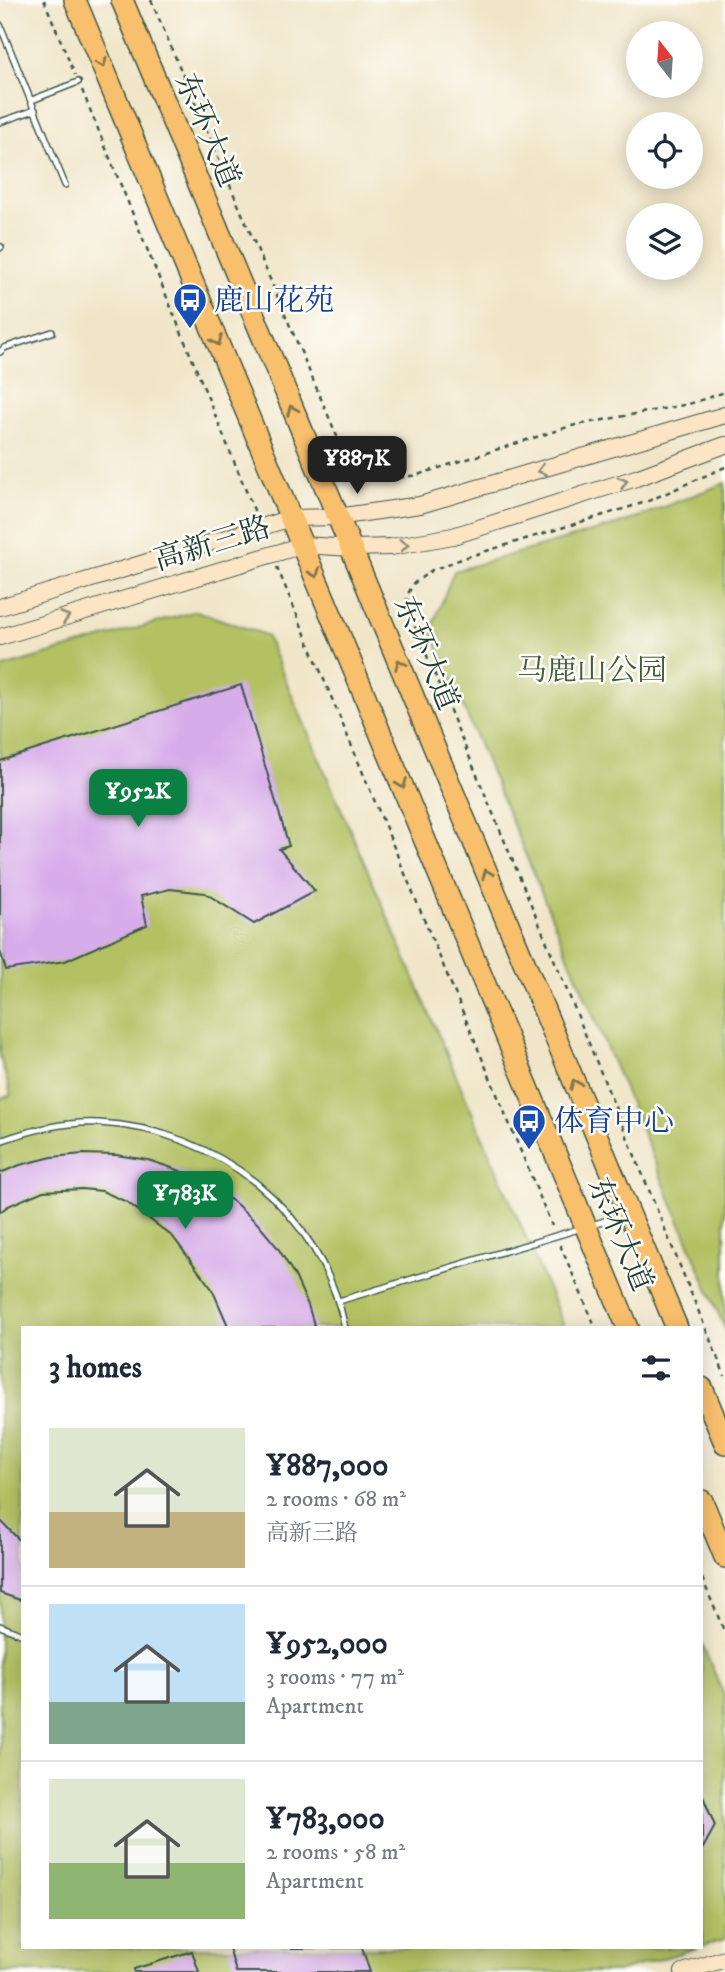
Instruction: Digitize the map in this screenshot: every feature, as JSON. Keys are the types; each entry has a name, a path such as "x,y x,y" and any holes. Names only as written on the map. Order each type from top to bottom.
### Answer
{"highway":[{"name":"东环大道","path":"75,0 627,1326"},
{"name":"东环大道","path":"122,0 676,1326"},
{"path":"703,1390 725,1444"},
{"path":"703,1504 725,1557"}],"main road":[{"name":"高新三路","path":"0,607 291,518 337,517 391,510 453,497 725,415"},
{"name":"高新三路","path":"0,637 303,545 352,548 401,545 453,536 636,478 725,446"},
{"path":"683,1972 725,1959"}],"lane":[{"path":"0,25 65,184"},
{"path":"32,100 78,82"},
{"path":"0,122 35,110"},
{"path":"0,352 4,348 52,332"},
{"path":"0,1141 34,1129 97,1122 161,1132 220,1156 271,1194 312,1243 339,1301 345,1326"},
{"path":"339,1301 628,1213"},
{"path":"0,1626 21,1634"}],"path":[{"path":"44,0 261,528"},
{"path":"151,0 348,462 367,478 391,480 417,475 571,426 689,404 725,392"},
{"path":"725,467 646,502 467,556 432,570 413,584 407,596 407,608 725,1376"},
{"path":"272,555 595,1326"},
{"path":"703,1580 725,1633"}],"green space":[{"name":"马鹿山公园","path":"725,483 725,1329 431,630 454,571 623,523"},
{"path":"196,611 266,635 564,1326 21,1326 21,1949 694,1949 617,1972 0,1972 0,1099 11,1095 0,1056 0,668"},
{"path":"703,1646 725,1698 725,1939 703,1946"}],"building":[{"path":"241,685 289,846 279,849 315,891 254,924 205,893 170,889 141,896 147,925 65,961 6,970 0,951 0,761"},
{"path":"116,1155 148,1160 207,1184 234,1202 258,1224 278,1248 295,1276 314,1326 228,1326 212,1289 173,1237 127,1202 102,1191 43,1191 0,1212 0,1173 52,1157"},
{"path":"0,1520 21,1542 21,1600 0,1593"},
{"path":"703,1796 715,1826 703,1848"},
{"path":"229,1949 362,1949 370,1972 236,1972"},
{"path":"192,1951 199,1972 134,1972 134,1969"}],"place":[{"name":"鹿山花苑","path":"190,330"},
{"name":"体育中心","path":"529,1151"}]}
